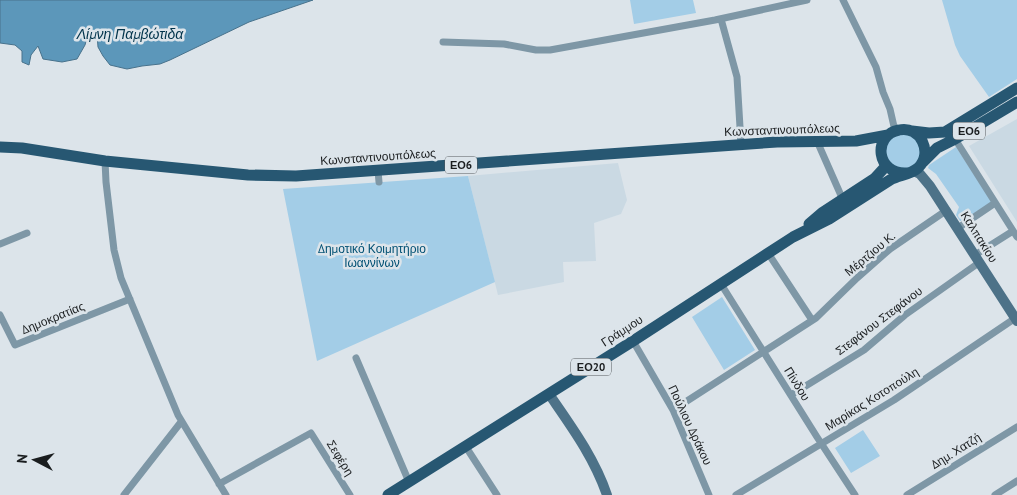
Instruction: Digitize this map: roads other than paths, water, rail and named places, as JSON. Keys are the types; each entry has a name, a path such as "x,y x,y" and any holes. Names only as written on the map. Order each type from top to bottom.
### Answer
{"main road":[{"name":"ΕΟ6","path":"899,132 929,134 945,132 1017,88"},
{"name":"ΕΟ6","path":"923,162 937,148 1017,102"},
{"name":"Κωνσταντινουπόλεως","path":"0,147 22,148 105,161 248,175 379,176 741,144 796,141 856,141 899,132"},
{"path":"910,172 896,172 886,166 881,155 882,144 899,132 918,135 925,148 923,162"},
{"name":"Κωνσταντινουπόλεως","path":"0,140 22,148"},
{"name":"Κωνσταντινουπόλεως","path":"856,141 874,147 881,155"},
{"name":"Γράμμου","path":"792,237 829,219 890,180 919,167 923,162"},
{"name":"Γράμμου","path":"388,495 633,341 768,253 792,237 823,212 875,178 886,166"},
{"name":"Καλπακίου","path":"910,172 917,172 923,177 947,210 1016,319"},
{"path":"549,394 586,448 607,495"}],"street":[{"path":"443,42 504,44 536,50 550,50 721,19 807,0"},
{"path":"843,0 874,62 883,92 899,132"},
{"path":"721,19 737,77 741,144"},
{"path":"955,139 1015,234"},
{"path":"817,141 842,200"},
{"path":"105,161 115,256 121,278 181,422 226,495"},
{"path":"958,228 995,203"},
{"name":"Μέρτζιου Κ.","path":"673,410 812,320 890,249 947,210"},
{"path":"0,244 27,233"},
{"name":"Στεφάνου Στεφάνου","path":"791,396 864,350 900,319 978,259 1015,234"},
{"path":"768,253 812,320"},
{"name":"Πίνδου","path":"721,284 855,495"},
{"name":"Δημοκρατίας","path":"0,315 15,345 130,299"},
{"name":"Μαρίκας Κοτοπούλη","path":"736,495 926,379 1016,319"},
{"name":"Πούλιου Δράκου","path":"633,341 673,410 709,495"},
{"path":"356,358 409,482"},
{"path":"124,495 181,422"},
{"name":"Δημ. Χατζή","path":"907,495 1017,427"},
{"name":"Σεφέρη","path":"219,484 311,433 350,495"},
{"path":"466,447 497,495"},
{"path":"995,495 1017,482"}],"water":[{"name":"Λίμνη Παμβώτιδα","path":"0,0 313,0 249,22 160,64 127,69 110,65 98,47 97,34 89,31 85,45 77,59 62,62 43,59 38,46 31,55 29,65 22,62 22,51 15,45 0,43"}],"park label":[{"name":"Δημοτικό Κοιμητήριο Ιωαννίνων","path":"372,256"}]}
